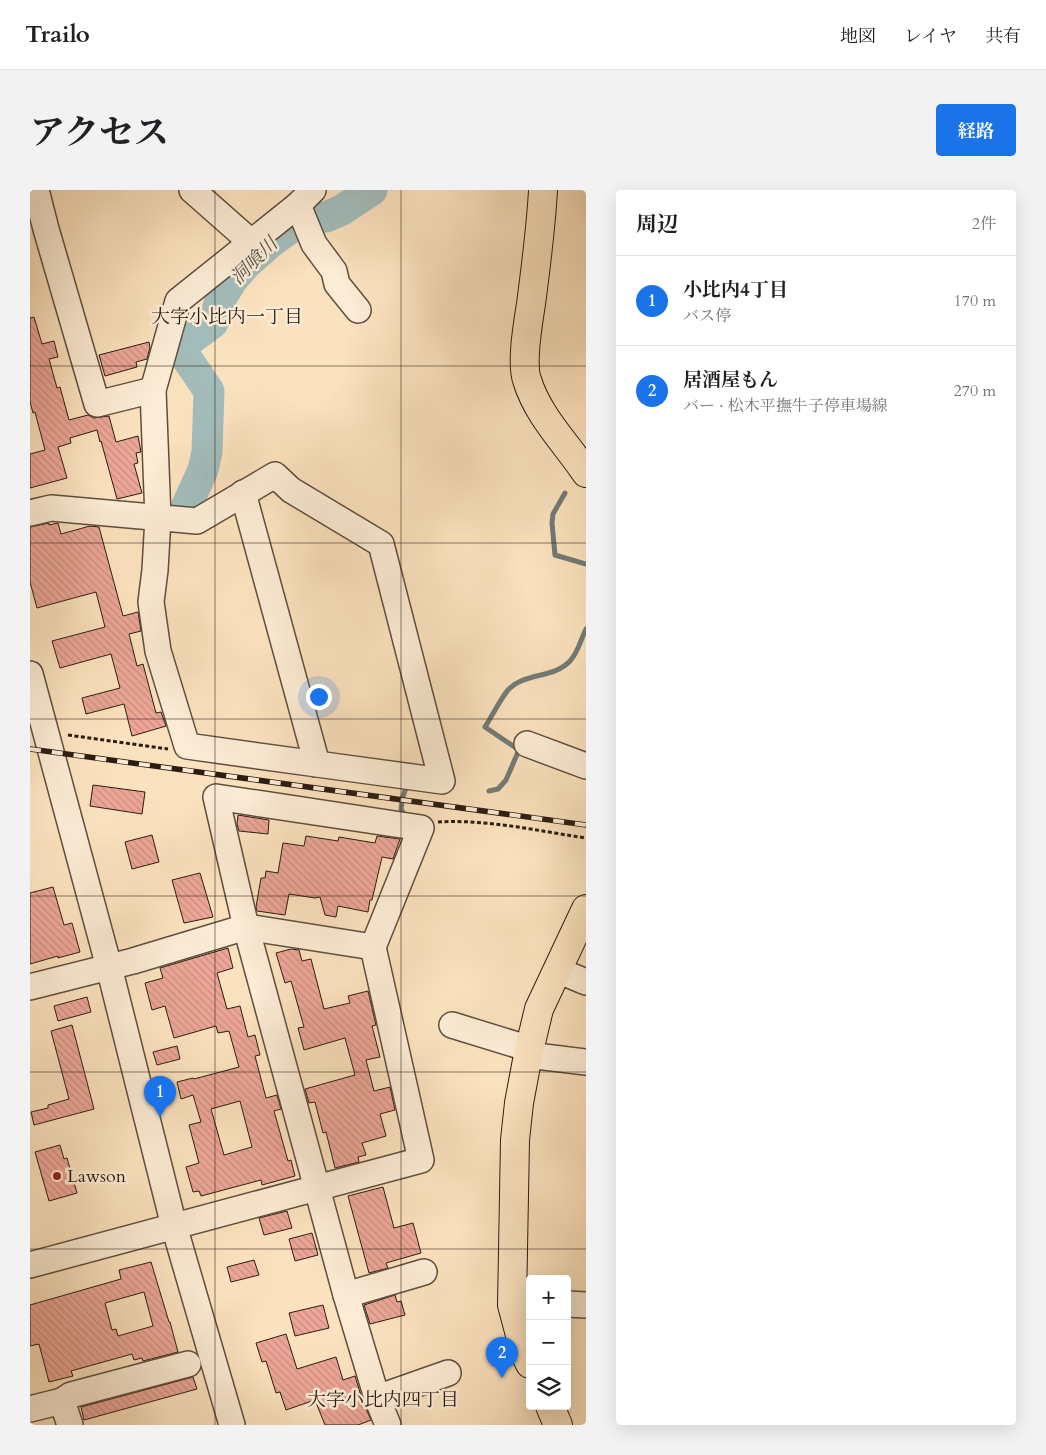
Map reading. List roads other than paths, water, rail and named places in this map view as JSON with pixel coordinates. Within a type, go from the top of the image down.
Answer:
[{"type":"main road","points":[[543,190],[541,225],[525,354],[526,378],[535,399],[556,434],[586,473]]},
{"type":"main road","points":[[526,1356],[521,1305],[515,1140],[519,1102],[540,1009],[586,911]]},
{"type":"main road","points":[[552,1410],[558,1425]]},
{"type":"street","points":[[36,190],[38,231],[97,404],[152,390]]},
{"type":"street","points":[[192,190],[251,242]]},
{"type":"street","points":[[30,514],[51,508],[158,518],[197,522],[275,475],[291,490],[381,544],[442,780],[187,746],[158,651],[151,602],[158,518],[152,390],[178,301],[251,242],[305,208],[314,244],[334,271],[337,284],[358,310]]},
{"type":"street","points":[[243,493],[317,764]]},
{"type":"street","points":[[30,674],[109,967],[174,1226],[232,1425]]},
{"type":"street","points":[[527,744],[586,766]]},
{"type":"street","points":[[30,1265],[317,1187],[421,1160],[373,948],[421,828],[216,797],[246,927],[317,1187],[346,1295],[377,1398],[388,1425]]},
{"type":"street","points":[[30,987],[109,967],[246,927],[373,948]]},
{"type":"street","points":[[557,970],[586,982]]},
{"type":"street","points":[[452,1025],[529,1052],[586,1062]]},
{"type":"street","points":[[346,1295],[424,1272]]},
{"type":"street","points":[[571,1304],[586,1305]]},
{"type":"street","points":[[30,1409],[62,1400],[71,1395],[188,1364]]},
{"type":"street","points":[[377,1398],[448,1373]]},
{"type":"street","points":[[62,1400],[70,1425]]},
{"type":"waterway","name":"洞喰川","points":[[187,505],[203,470],[207,452],[209,391],[179,347],[181,341],[191,339],[213,323],[220,300],[233,279],[246,264],[270,243],[299,222],[312,218],[326,217],[342,210],[372,190]]},
{"type":"waterway","points":[[565,493],[553,514],[555,555],[586,564]]},
{"type":"waterway","points":[[489,791],[498,789],[506,780],[519,750],[485,727],[499,703],[508,690],[522,680],[556,671],[563,667],[573,658],[586,629]]},
{"type":"waterway","points":[[406,788],[401,809],[406,817]]},
{"type":"railway","points":[[30,749],[586,825]]},
{"type":"place","name":"小比内4丁目","points":[[160,1117]]},
{"type":"place","name":"Lawson","points":[[57,1176]]},
{"type":"place","name":"居酒屋もん","points":[[502,1378]]},
{"type":"district","name":"大字小比内一丁目","points":[[227,317]]},
{"type":"district","name":"大字小比内四丁目","points":[[383,1400]]}]
